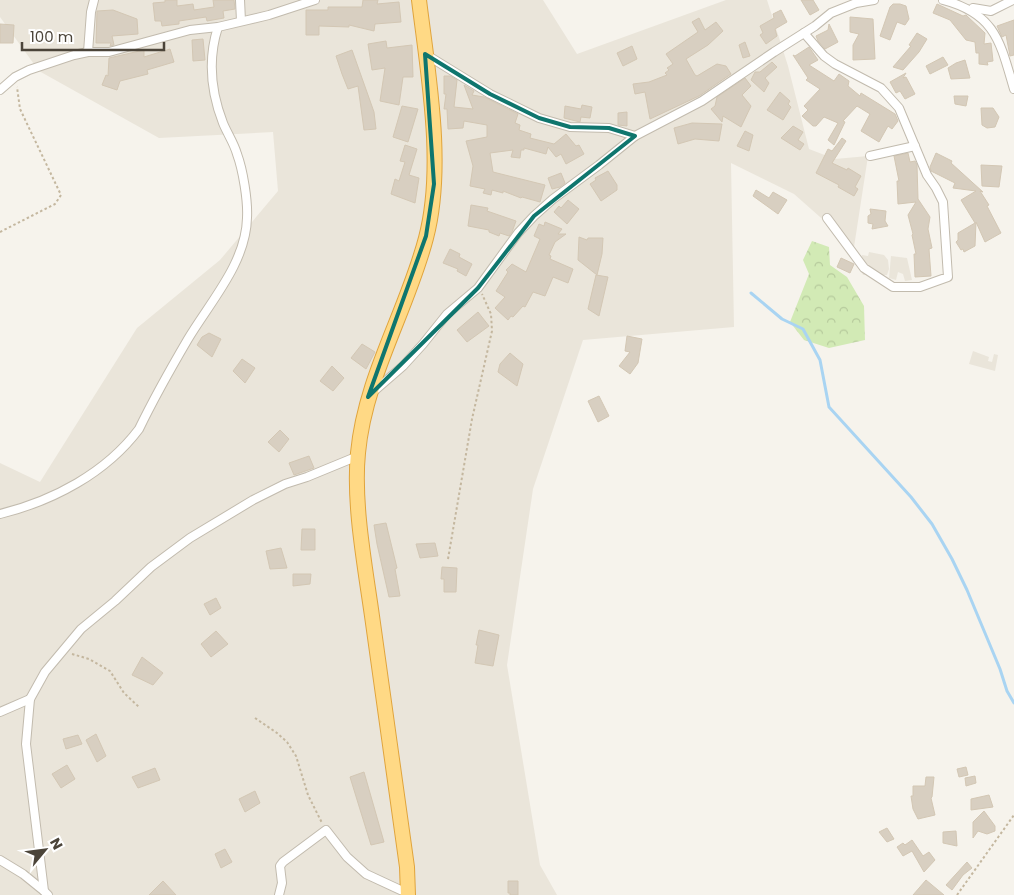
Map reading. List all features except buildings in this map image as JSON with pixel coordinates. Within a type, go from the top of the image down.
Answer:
[{"type":"highway","points":[[410,895],[364,552],[358,493],[358,456],[368,397],[416,270],[426,236],[431,209],[434,184],[432,125],[419,0]]},
{"type":"street","points":[[88,52],[91,12],[94,0]]},
{"type":"street","points":[[240,0],[241,21]]},
{"type":"street","points":[[0,90],[15,77],[45,64],[74,55],[88,52],[109,52],[190,30],[218,27],[269,15],[315,0]]},
{"type":"street","points":[[368,397],[403,366],[447,314],[478,288],[518,234],[553,199],[635,136],[702,101],[804,34],[831,13],[856,3],[874,0]]},
{"type":"street","points":[[944,0],[966,7],[991,11],[1013,0]]},
{"type":"street","points":[[966,7],[984,20],[992,30],[1001,48],[1014,89]]},
{"type":"street","points":[[0,514],[40,502],[75,484],[130,441],[139,429],[188,338],[216,296],[242,247],[247,224],[247,204],[238,155],[219,111],[212,77],[211,57],[218,27]]},
{"type":"street","points":[[804,34],[824,56],[835,64],[881,88],[899,108],[927,175],[943,202],[948,277],[920,287],[893,287],[864,268],[828,218]]},
{"type":"street","points":[[425,54],[490,94],[539,118],[570,127],[609,128],[635,136]]},
{"type":"street","points":[[870,156],[915,146]]},
{"type":"street","points":[[46,893],[26,744],[30,699],[45,672],[81,629],[151,567],[190,538],[253,500],[285,484],[358,456]]},
{"type":"street","points":[[0,712],[30,699]]},
{"type":"street","points":[[279,895],[282,883],[280,866],[326,830],[347,857],[366,874],[410,895]]},
{"type":"street","points":[[0,860],[23,874],[46,893]]},
{"type":"path","points":[[0,232],[55,204],[62,195],[20,109],[15,77]]},
{"type":"path","points":[[448,559],[472,419],[492,331],[491,314],[478,288]]},
{"type":"path","points":[[62,651],[90,659],[110,671],[124,693],[140,708]]},
{"type":"path","points":[[255,718],[287,742],[296,756],[308,796],[326,830]]},
{"type":"path","points":[[957,895],[1014,815]]},
{"type":"highlighted area","points":[[425,54],[490,94],[539,118],[570,127],[609,128],[635,136],[534,216],[478,288],[368,397],[426,236],[434,184]]},
{"type":"shaded area","points":[[0,0],[543,0],[577,54],[726,0],[767,0],[788,66],[809,149],[835,159],[868,156],[854,247],[794,194],[731,163],[734,327],[583,340],[533,489],[507,665],[540,865],[557,895],[0,895],[0,463],[40,482],[137,328],[220,260],[278,191],[273,132],[159,138],[39,71],[0,17]]},
{"type":"shaded area","points":[[869,252],[884,255],[888,260],[889,269],[887,275],[863,275],[860,268],[862,255],[868,256]]},
{"type":"shaded area","points":[[891,256],[907,258],[912,280],[905,281],[903,274],[898,272],[896,280],[889,278]]},
{"type":"shaded area","points":[[973,351],[989,357],[988,361],[992,362],[994,354],[998,355],[995,371],[969,364]]},
{"type":"green space","points":[[812,241],[829,247],[830,265],[847,277],[864,306],[865,340],[829,348],[804,340],[790,322],[809,274],[803,260]]},
{"type":"waterway","points":[[751,293],[782,319],[803,329],[820,360],[829,407],[911,497],[932,524],[967,590],[1000,669],[1007,691],[1014,703]]}]
